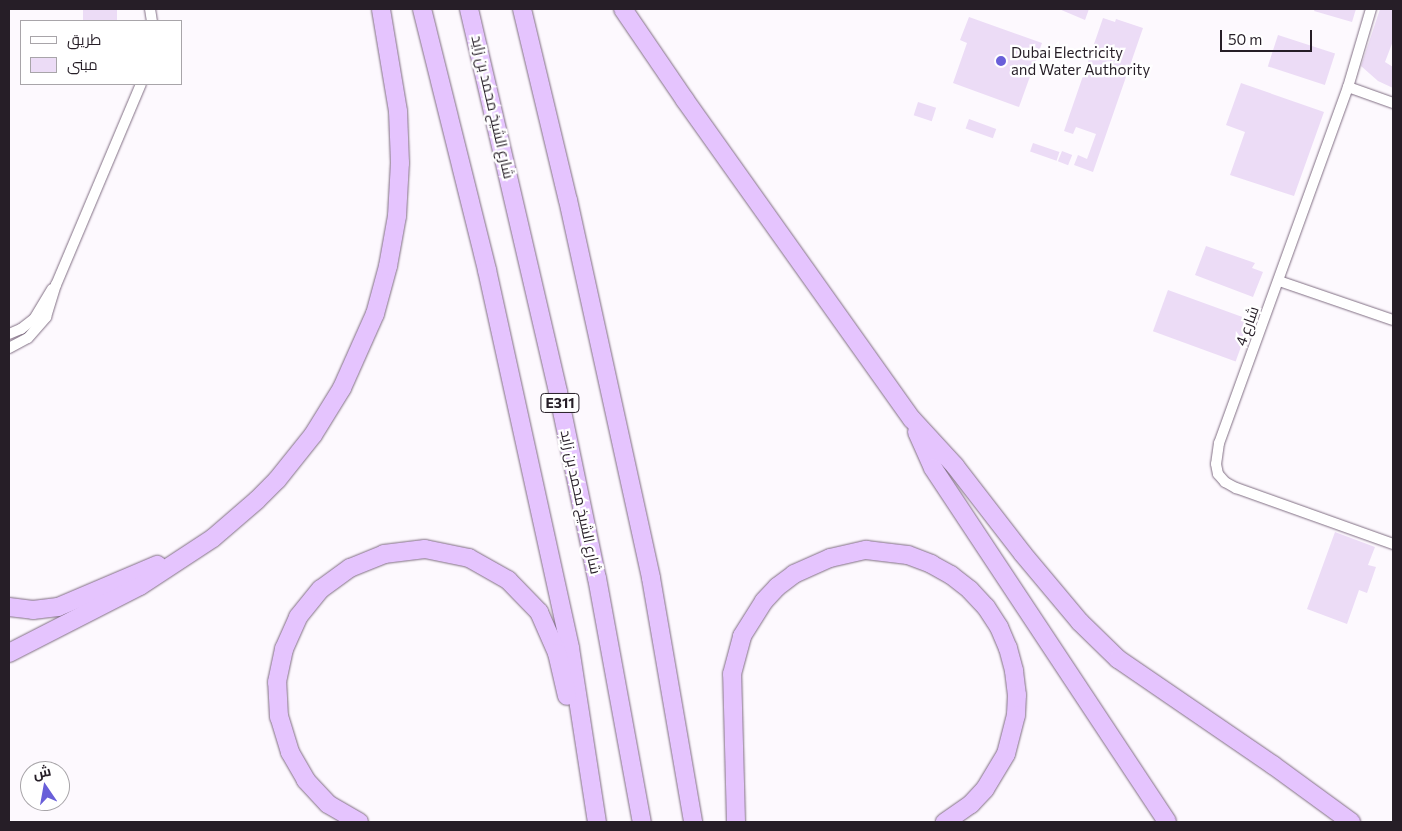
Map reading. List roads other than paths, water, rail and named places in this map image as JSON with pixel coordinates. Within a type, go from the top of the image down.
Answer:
[{"type":"highway","points":[[9,653],[140,586],[213,538],[257,500],[313,436],[350,372],[374,314],[393,240],[400,163],[395,85],[381,9]]},
{"type":"highway","points":[[422,9],[471,201],[570,648],[597,822]]},
{"type":"highway","name":"شارع الشيخ محمد بن زايد","points":[[469,9],[558,392],[597,578],[642,822]]},
{"type":"highway","points":[[522,9],[578,247],[651,578],[693,822]]},
{"type":"highway","points":[[623,9],[684,100],[912,419],[955,466],[1023,554],[1080,622],[1118,659],[1273,765],[1351,822]]},
{"type":"highway","points":[[912,419],[933,468],[1167,822]]},
{"type":"highway","points":[[9,607],[46,610],[70,604],[143,572],[187,548],[213,538]]},
{"type":"highway","points":[[359,822],[328,804],[306,780],[290,752],[279,717],[277,682],[284,649],[298,617],[321,589],[350,568],[384,554],[425,549],[470,558],[508,580],[539,612],[557,654],[580,757],[592,781]]},
{"type":"highway","points":[[736,822],[732,674],[742,636],[752,618],[778,587],[811,564],[847,554],[885,551],[908,556],[930,564],[951,575],[970,590],[986,607],[999,627],[1008,648],[1014,671],[1016,715],[1006,754],[985,789],[972,804],[945,822]]},
{"type":"street","name":"شارع 4","points":[[1371,9],[1348,87],[1219,443],[1216,464],[1218,474],[1225,482],[1236,488],[1393,544]]},
{"type":"street","points":[[9,348],[28,338],[42,325],[52,302],[56,285],[141,85]]},
{"type":"street","points":[[1348,87],[1393,104]]},
{"type":"street","points":[[1279,281],[1393,320]]},
{"type":"street","points":[[9,334],[21,329],[34,319],[56,285]]},
{"type":"place","name":"Dubai Electricity and Water Authority","points":[[1001,61]]}]
